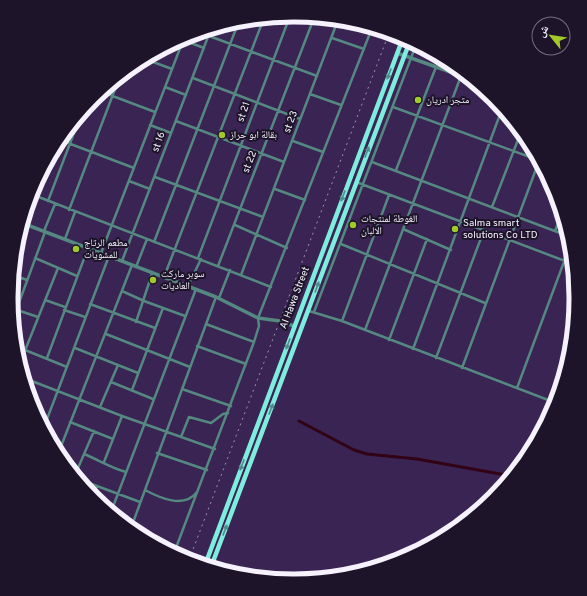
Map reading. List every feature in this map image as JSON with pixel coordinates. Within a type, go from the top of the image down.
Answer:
[{"type":"highway","name":"Al Hawa Street","points":[[207,560],[401,44]]},
{"type":"highway","name":"Al Hawa Street","points":[[214,562],[408,47]]},
{"type":"street","name":"st 21","points":[[188,286],[242,146],[256,102],[288,22]]},
{"type":"street","name":"st 22","points":[[218,266],[312,23]]},
{"type":"street","points":[[164,278],[262,25]]},
{"type":"street","name":"st 23","points":[[241,275],[336,26]]},
{"type":"street","points":[[154,242],[236,29]]},
{"type":"street","points":[[176,547],[215,449],[254,342],[259,326],[258,318],[306,200],[341,105],[370,33]]},
{"type":"street","points":[[209,36],[317,76]]},
{"type":"street","name":"st 16","points":[[122,261],[209,36]]},
{"type":"street","points":[[332,38],[364,49]]},
{"type":"street","points":[[190,42],[204,48]]},
{"type":"street","points":[[101,253],[180,47]]},
{"type":"street","points":[[314,312],[414,51]]},
{"type":"street","points":[[397,53],[405,54],[453,73]]},
{"type":"street","points":[[152,62],[172,69]]},
{"type":"street","points":[[396,170],[436,67]]},
{"type":"street","points":[[192,78],[300,119]]},
{"type":"street","points":[[365,330],[460,78]]},
{"type":"street","points":[[165,87],[186,95]]},
{"type":"street","points":[[69,210],[116,88]]},
{"type":"street","points":[[108,94],[155,112]]},
{"type":"street","points":[[310,94],[341,105]]},
{"type":"street","points":[[393,107],[531,158]]},
{"type":"street","points":[[413,349],[462,222],[500,115]]},
{"type":"street","points":[[176,121],[284,162]]},
{"type":"street","points":[[150,125],[171,133]]},
{"type":"street","points":[[48,201],[75,130]]},
{"type":"street","points":[[492,207],[518,139]]},
{"type":"street","points":[[293,141],[323,152]]},
{"type":"street","points":[[66,142],[134,168]]},
{"type":"street","points":[[372,162],[562,234]]},
{"type":"street","points":[[462,368],[536,168]]},
{"type":"street","points":[[155,177],[264,217]]},
{"type":"street","points":[[129,180],[150,189]]},
{"type":"street","points":[[356,182],[567,261]]},
{"type":"street","points":[[275,189],[306,200]]},
{"type":"street","points":[[342,322],[389,195]]},
{"type":"street","points":[[38,197],[271,287]]},
{"type":"street","points":[[18,306],[55,204]]},
{"type":"street","points":[[64,239],[76,212]]},
{"type":"street","points":[[555,231],[558,222]]},
{"type":"street","points":[[28,225],[122,261],[152,274],[196,289],[258,318],[280,321],[294,326]]},
{"type":"street","points":[[235,225],[257,233],[287,248]]},
{"type":"street","points":[[403,229],[451,250]]},
{"type":"street","points":[[436,358],[484,230]]},
{"type":"street","points":[[136,267],[147,239]]},
{"type":"street","points":[[389,340],[427,239]]},
{"type":"street","points":[[341,244],[485,303]]},
{"type":"street","points":[[47,358],[88,248]]},
{"type":"street","points":[[46,421],[109,256]]},
{"type":"street","points":[[517,388],[566,256]]},
{"type":"street","points":[[35,258],[77,276]]},
{"type":"street","points":[[61,446],[132,265]]},
{"type":"street","points":[[24,354],[58,268]]},
{"type":"street","points":[[132,522],[197,346],[230,270]]},
{"type":"street","points":[[136,322],[152,274]]},
{"type":"street","points":[[19,277],[27,280]]},
{"type":"street","points":[[113,506],[196,289]]},
{"type":"street","points":[[122,291],[185,316]]},
{"type":"street","points":[[45,300],[85,317]]},
{"type":"street","points":[[90,304],[155,328]]},
{"type":"street","points":[[132,390],[163,308]]},
{"type":"street","points":[[19,311],[38,317]]},
{"type":"street","points":[[308,311],[365,330],[549,400]]},
{"type":"street","points":[[206,324],[254,342]]},
{"type":"street","points":[[106,334],[190,367]]},
{"type":"street","points":[[197,346],[246,364]]},
{"type":"street","points":[[75,348],[138,373]]},
{"type":"street","points":[[25,350],[67,367]]},
{"type":"street","points":[[100,407],[118,365]]},
{"type":"street","points":[[32,381],[122,416],[215,449]]},
{"type":"street","points":[[111,382],[153,399]]},
{"type":"street","points":[[182,389],[231,406]]},
{"type":"street","points":[[181,437],[189,418],[211,423],[223,414],[228,413]]},
{"type":"street","points":[[104,462],[122,416]]},
{"type":"street","points":[[70,422],[113,439]]},
{"type":"street","points":[[77,469],[94,431]]},
{"type":"street","points":[[157,453],[207,470]]},
{"type":"street","points":[[84,454],[104,462],[107,466],[126,472]]},
{"type":"street","points":[[89,483],[117,495],[140,502]]},
{"type":"street","points":[[145,490],[162,498],[181,501],[190,500],[199,490]]},
{"type":"waterway","points":[[299,421],[354,450],[367,454],[417,459],[505,475]]},
{"type":"railway","points":[[191,554],[387,39]]},
{"type":"place","name":"متجر ادريان","points":[[418,100]]},
{"type":"place","name":"بقالة ابو حراز","points":[[222,135]]},
{"type":"place","name":"الغوطة لمنتجات الالبان","points":[[353,225]]},
{"type":"place","name":"Salma smart solutions Co LTD","points":[[455,229]]},
{"type":"place","name":"مطعم الرتاج للمشويات","points":[[76,249]]},
{"type":"place","name":"سوبر ماركت العاديات","points":[[153,280]]}]
